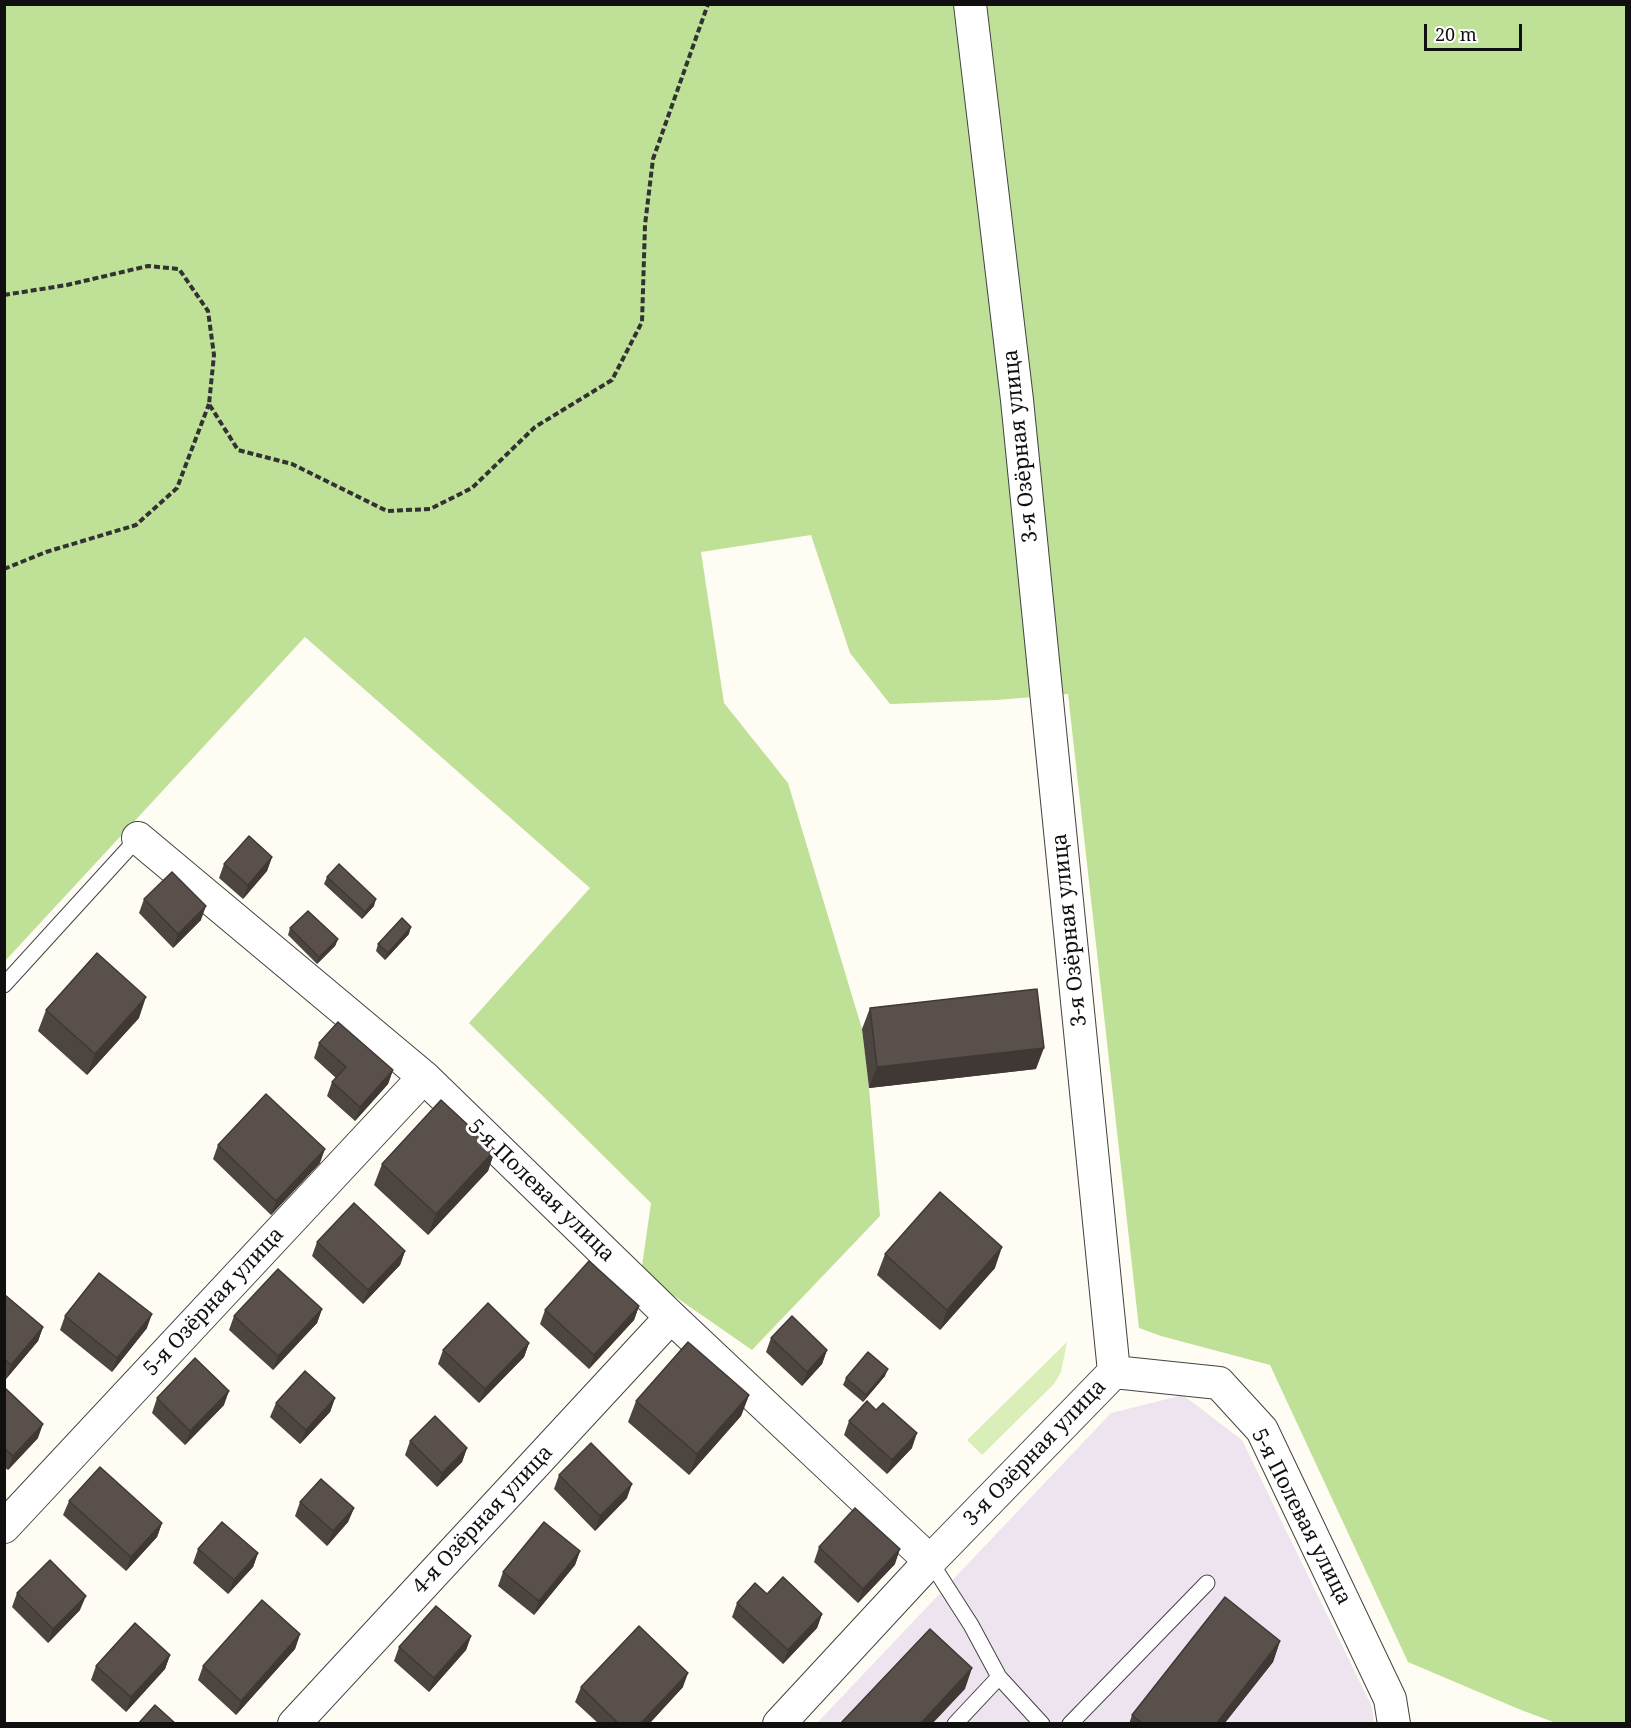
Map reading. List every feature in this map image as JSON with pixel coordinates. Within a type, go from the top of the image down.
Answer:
[{"type":"street","name":"3-я Озёрная улица","points":[[779,1724],[930,1561],[1114,1372],[1017,400],[970,4]]},
{"type":"street","name":"5-я Полевая улица","points":[[138,838],[423,1077],[671,1317],[930,1561]]},
{"type":"street","name":"5-я Озёрная улица","points":[[4,1527],[423,1077]]},
{"type":"street","name":"4-я Озёрная улица","points":[[294,1724],[671,1317]]},
{"type":"street","name":"5-я Полевая улица","points":[[1114,1372],[1219,1383],[1262,1430],[1390,1699],[1394,1724]]},
{"type":"lane","points":[[4,985],[138,838]]},
{"type":"lane","points":[[930,1561],[971,1625],[999,1677],[1042,1724]]},
{"type":"lane","points":[[1070,1724],[1207,1583]]},
{"type":"lane","points":[[955,1724],[999,1677]]},
{"type":"path","points":[[209,404],[238,450],[292,464],[387,511],[430,508],[472,488],[535,427],[612,380],[642,322],[645,225],[653,159],[708,4]]},
{"type":"path","points":[[4,295],[67,285],[148,266],[179,269],[208,311],[214,355],[209,404],[177,488],[136,525],[46,552],[4,569]]},
{"type":"shaded area","points":[[1183,1395],[1242,1440],[1372,1707],[1374,1723],[816,1724],[1111,1413]]},
{"type":"green space","points":[[5,5],[1626,5],[1626,1723],[1556,1723],[1408,1662],[1270,1365],[1139,1328],[1068,694],[997,700],[890,704],[850,653],[811,535],[701,552],[724,703],[788,783],[862,1029],[880,1216],[752,1350],[641,1273],[651,1203],[469,1023],[590,888],[305,637],[5,961]]},
{"type":"green space","points":[[1067,1342],[1061,1372],[1054,1384],[982,1455],[967,1440]]},
{"type":"building","points":[[249,836],[272,857],[248,885],[224,864]]},
{"type":"building","points":[[339,864],[376,899],[365,912],[327,877]]},
{"type":"building","points":[[172,872],[206,906],[178,934],[144,899]]},
{"type":"building","points":[[308,911],[338,939],[319,957],[290,928]]},
{"type":"building","points":[[402,918],[411,927],[388,953],[378,944]]},
{"type":"building","points":[[97,953],[146,997],[95,1054],[46,1010]]},
{"type":"building","points":[[1037,989],[1044,1048],[877,1067],[870,1008]]},
{"type":"building","points":[[338,1022],[393,1070],[360,1107],[332,1082],[346,1067],[319,1043]]},
{"type":"building","points":[[266,1094],[325,1149],[276,1201],[218,1145]]},
{"type":"building","points":[[441,1100],[495,1150],[436,1214],[382,1164]]},
{"type":"building","points":[[940,1192],[1002,1247],[947,1310],[885,1254]]},
{"type":"building","points":[[354,1203],[405,1251],[368,1290],[317,1242]]},
{"type":"building","points":[[589,1261],[639,1306],[594,1355],[545,1310]]},
{"type":"building","points":[[278,1269],[322,1309],[278,1356],[234,1316]]},
{"type":"building","points":[[99,1273],[152,1314],[117,1358],[65,1316]]},
{"type":"building","points":[[5,1295],[43,1327],[11,1365],[4,1359]]},
{"type":"building","points":[[488,1303],[529,1343],[485,1389],[443,1350]]},
{"type":"building","points":[[792,1316],[827,1350],[807,1372],[771,1338]]},
{"type":"building","points":[[688,1342],[749,1395],[697,1454],[636,1401]]},
{"type":"building","points":[[868,1352],[888,1369],[866,1395],[846,1378]]},
{"type":"building","points":[[195,1358],[229,1391],[190,1431],[157,1398]]},
{"type":"building","points":[[305,1371],[335,1398],[306,1430],[276,1403]]},
{"type":"building","points":[[4,1387],[43,1424],[13,1456],[4,1448]]},
{"type":"building","points":[[867,1401],[876,1410],[883,1403],[917,1433],[892,1460],[849,1421]]},
{"type":"building","points":[[435,1416],[467,1448],[442,1473],[410,1441]]},
{"type":"building","points":[[591,1443],[632,1484],[600,1516],[559,1475]]},
{"type":"building","points":[[100,1467],[162,1523],[131,1557],[69,1501]]},
{"type":"building","points":[[321,1479],[354,1508],[333,1531],[300,1502]]},
{"type":"building","points":[[855,1508],[900,1549],[863,1589],[819,1547]]},
{"type":"building","points":[[222,1522],[258,1553],[234,1580],[198,1549]]},
{"type":"building","points":[[544,1522],[580,1551],[539,1601],[503,1572]]},
{"type":"building","points":[[50,1560],[86,1596],[53,1629],[17,1593]]},
{"type":"building","points":[[783,1577],[822,1614],[788,1650],[737,1603],[755,1583],[767,1594]]},
{"type":"building","points":[[1225,1597],[1280,1641],[1216,1724],[1143,1724],[1132,1715]]},
{"type":"building","points":[[262,1600],[300,1634],[241,1701],[203,1666]]},
{"type":"building","points":[[436,1606],[471,1636],[434,1678],[399,1647]]},
{"type":"building","points":[[135,1623],[170,1655],[131,1697],[96,1666]]},
{"type":"building","points":[[639,1626],[688,1673],[640,1724],[619,1724],[581,1687]]},
{"type":"building","points":[[930,1629],[972,1668],[920,1724],[840,1724]]},
{"type":"building","points":[[155,1705],[176,1724],[138,1724]]}]
